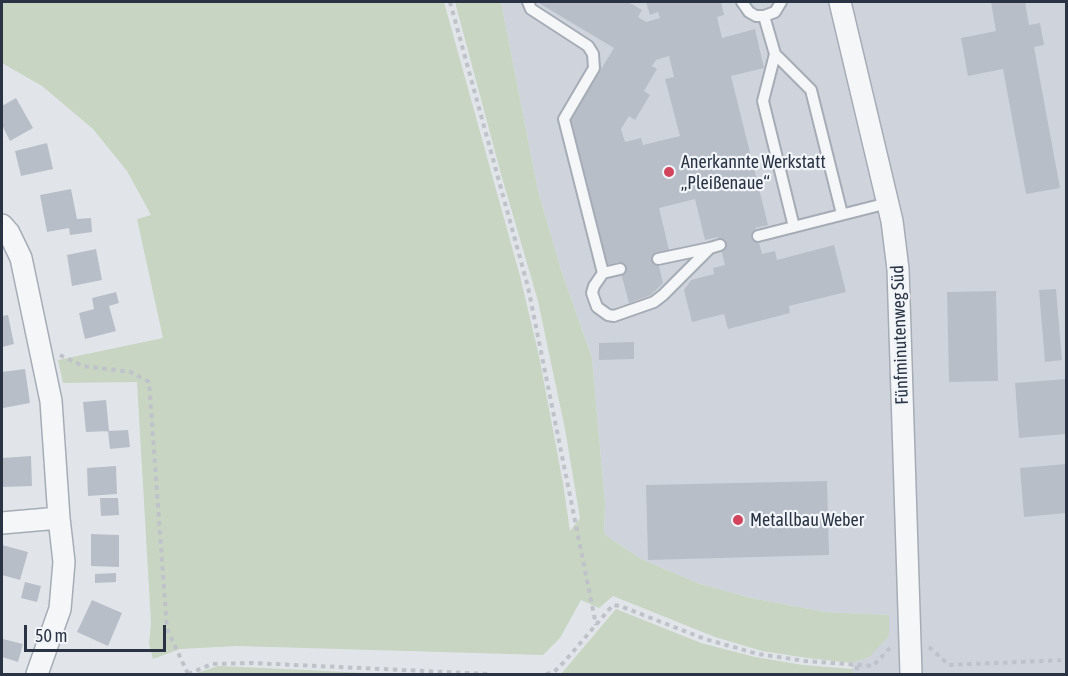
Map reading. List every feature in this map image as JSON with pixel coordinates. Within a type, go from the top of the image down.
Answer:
[{"type":"street","name":"Fünfminutenweg Süd","points":[[840,2],[892,221],[898,268],[911,675]]},
{"type":"street","points":[[2,225],[9,233],[21,258],[51,401],[64,562],[60,609],[37,675]]},
{"type":"street","points":[[2,523],[59,518]]},
{"type":"lane","points":[[528,2],[531,9],[588,46],[593,54],[594,68],[564,118],[603,273]]},
{"type":"lane","points":[[742,2],[749,12],[756,16],[775,12],[781,2]]},
{"type":"lane","points":[[764,16],[775,54],[811,90],[842,214]]},
{"type":"lane","points":[[775,54],[763,101],[794,227]]},
{"type":"lane","points":[[758,236],[888,203]]},
{"type":"lane","points":[[620,269],[603,273],[594,286],[594,301],[597,307],[608,315],[621,315],[654,302],[715,247],[658,259]]},
{"type":"path","points":[[450,2],[528,287],[596,625]]},
{"type":"path","points":[[40,346],[83,366],[130,372],[149,382],[167,629],[188,674],[212,664],[252,663],[489,675]]},
{"type":"path","points":[[546,675],[554,672],[566,661],[613,605],[705,639],[758,654],[805,661],[873,666],[894,643],[921,641],[949,665],[1066,660]]},
{"type":"path","points":[[857,666],[857,675]]},
{"type":"shaded area","points":[[501,2],[1066,2],[1066,674],[853,674],[852,663],[869,657],[889,615],[825,612],[751,598],[700,584],[641,559],[604,534],[605,504],[592,358],[562,273],[538,191]]},
{"type":"green space","points":[[2,2],[444,2],[520,276],[539,356],[570,531],[580,518],[565,429],[538,301],[455,2],[501,2],[538,191],[562,273],[592,358],[605,504],[604,534],[641,559],[700,584],[751,598],[825,612],[889,615],[889,636],[869,657],[852,663],[807,658],[762,651],[715,637],[613,596],[599,608],[581,600],[560,638],[543,655],[237,646],[180,649],[153,659],[149,644],[151,623],[137,382],[63,383],[58,360],[163,338],[137,219],[151,215],[127,171],[93,129],[42,86],[2,63]]},
{"type":"green space","points":[[616,609],[701,643],[755,657],[803,665],[853,669],[853,674],[561,674]]},
{"type":"green space","points":[[218,666],[306,670],[383,674],[194,674]]},
{"type":"building","name":"Anerkannte Werkstatt „Pleißenaue“","points":[[537,2],[628,2],[642,10],[638,17],[646,22],[660,18],[658,12],[650,15],[646,2],[721,2],[724,15],[717,17],[722,38],[755,29],[764,68],[731,76],[768,225],[755,228],[762,254],[775,251],[777,260],[834,245],[846,292],[789,306],[790,313],[728,329],[724,314],[692,322],[684,290],[691,280],[714,274],[713,268],[725,265],[718,237],[705,240],[695,199],[659,208],[669,250],[656,253],[663,283],[651,295],[629,303],[618,262],[606,265],[570,120],[614,48]],"holes":[[[669,56],[674,77],[665,79],[680,136],[643,145],[641,138],[625,142],[621,129],[629,116],[635,120],[650,95],[644,91],[657,69],[652,66],[656,60]]]},
{"type":"building","points":[[991,2],[1025,2],[1029,25],[1040,23],[1044,45],[1034,47],[1060,188],[1026,194],[1003,69],[968,76],[961,38],[996,31]]},
{"type":"building","points":[[16,98],[33,128],[10,141],[2,125],[2,106]]},
{"type":"building","points":[[47,143],[53,169],[21,176],[15,151]]},
{"type":"building","points":[[71,189],[77,219],[91,218],[92,232],[70,235],[69,228],[47,232],[40,195]]},
{"type":"building","points":[[96,249],[102,280],[72,286],[67,255]]},
{"type":"building","points":[[1056,289],[1062,360],[1045,362],[1039,290]]},
{"type":"building","points":[[996,291],[998,381],[949,382],[947,292]]},
{"type":"building","points":[[116,292],[119,303],[109,306],[116,331],[85,339],[79,313],[94,309],[92,298]]},
{"type":"building","points":[[8,315],[14,344],[2,347],[2,316]]},
{"type":"building","points":[[634,342],[634,359],[599,360],[599,343]]},
{"type":"building","points":[[25,369],[30,403],[3,408],[2,372]]},
{"type":"building","points":[[1066,379],[1066,434],[1019,438],[1015,383]]},
{"type":"building","points":[[106,400],[109,431],[86,432],[83,402]]},
{"type":"building","points":[[128,430],[130,447],[110,449],[108,431]]},
{"type":"building","points":[[31,456],[32,486],[2,487],[2,458]]},
{"type":"building","points":[[1066,464],[1066,513],[1024,517],[1020,468]]},
{"type":"building","points":[[116,466],[117,494],[88,496],[87,468]]},
{"type":"building","name":"Metallbau Weber","points":[[827,481],[829,555],[648,560],[646,485]]},
{"type":"building","points":[[100,498],[118,498],[119,515],[101,516]]},
{"type":"building","points":[[91,534],[119,535],[119,567],[91,566]]},
{"type":"building","points":[[2,545],[28,552],[20,580],[2,575]]},
{"type":"building","points":[[116,573],[116,582],[95,583],[95,574]]},
{"type":"building","points":[[25,582],[41,586],[37,602],[21,598]]},
{"type":"building","points":[[92,600],[122,613],[108,646],[77,632]]},
{"type":"building","points":[[3,639],[23,644],[18,662],[2,657]]},
{"type":"place","name":"Anerkannte Werkstatt „Pleißenaue“","points":[[669,172]]},
{"type":"place","name":"Metallbau Weber","points":[[738,520]]}]
